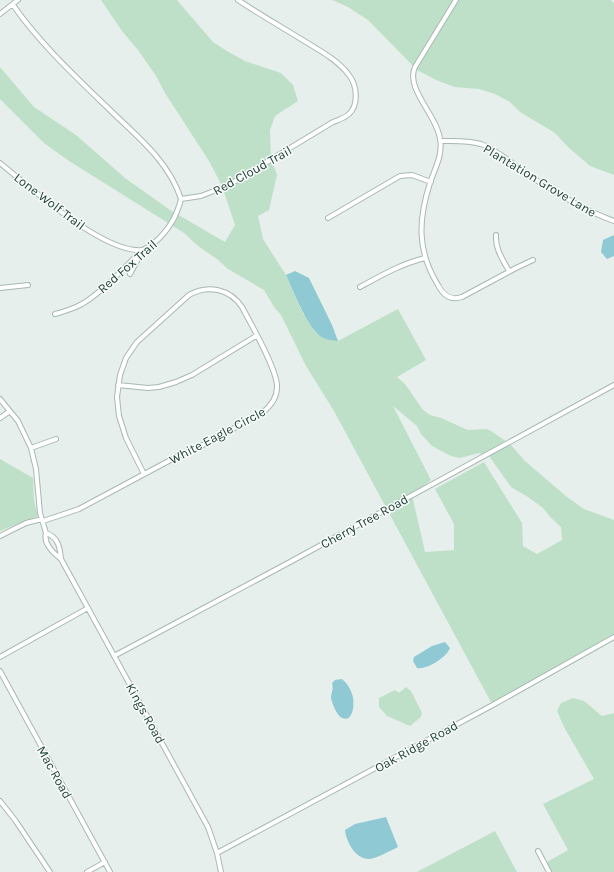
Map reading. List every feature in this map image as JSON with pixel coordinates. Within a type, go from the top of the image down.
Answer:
[{"type":"street","points":[[0,14],[18,0]]},
{"type":"street","name":"Red Cloud Trail","points":[[181,199],[210,193],[245,176],[333,122],[348,116],[356,102],[356,91],[353,81],[339,64],[238,0]]},
{"type":"street","points":[[456,0],[415,67],[412,75],[413,84],[437,127],[441,141],[440,154],[424,203],[421,219],[421,239],[425,258],[430,271],[442,292],[448,297],[452,298],[462,297],[509,271],[533,260]]},
{"type":"street","points":[[13,5],[44,44],[157,156],[174,182],[181,199]]},
{"type":"street","name":"Plantation Grove Lane","points":[[441,141],[466,141],[488,147],[527,174],[572,202],[614,221]]},
{"type":"street","name":"Lone Wolf Trail","points":[[0,163],[46,201],[81,226],[122,247],[134,250],[143,250]]},
{"type":"street","points":[[328,218],[400,176],[412,175],[431,182]]},
{"type":"street","name":"Red Fox Trail","points":[[55,314],[76,307],[87,300],[125,268],[143,250],[154,244],[167,229],[178,211],[181,199]]},
{"type":"street","points":[[496,235],[498,250],[509,271]]},
{"type":"street","points":[[130,274],[143,250]]},
{"type":"street","points":[[360,287],[391,269],[425,258]]},
{"type":"street","points":[[0,288],[28,285]]},
{"type":"street","name":"White Eagle Circle","points":[[0,536],[26,524],[79,509],[262,413],[270,406],[277,393],[277,380],[242,307],[230,295],[214,289],[205,289],[197,291],[186,298],[137,342],[124,364],[118,385],[117,409],[122,427],[144,474]]},
{"type":"street","points":[[118,385],[148,388],[176,382],[192,375],[256,336]]},
{"type":"street","name":"Cherry Tree Road","points":[[114,656],[290,562],[614,385]]},
{"type":"street","points":[[0,399],[23,430],[31,448],[36,469],[37,496],[46,532],[45,538],[49,548],[58,543],[55,538],[46,532]]},
{"type":"street","points":[[0,418],[10,411]]},
{"type":"street","points":[[31,448],[56,439]]},
{"type":"street","name":"Kings Road","points":[[58,543],[61,559],[208,826],[217,853],[221,872]]},
{"type":"street","name":"Kings Road","points":[[49,548],[61,559]]},
{"type":"street","points":[[0,657],[88,608]]},
{"type":"street","name":"Oak Ridge Road","points":[[217,853],[491,706],[614,638]]},
{"type":"street","name":"Mac Road","points":[[0,672],[110,872]]},
{"type":"street","points":[[0,801],[15,820],[50,872]]},
{"type":"street","points":[[538,851],[549,872]]},
{"type":"street","points":[[87,872],[104,862]]},
{"type":"green space","points":[[101,0],[177,0],[213,42],[245,61],[281,73],[293,85],[298,101],[275,116],[270,130],[271,158],[277,175],[269,210],[258,216],[263,239],[286,275],[303,314],[338,341],[398,309],[426,360],[397,377],[405,384],[423,410],[430,415],[441,418],[468,430],[487,429],[491,431],[510,444],[525,461],[567,497],[584,509],[614,520],[614,638],[492,704],[334,411],[306,366],[281,315],[274,307],[264,290],[228,269],[184,233],[69,161],[44,143],[0,99],[0,67],[34,107],[76,135],[125,178],[170,210],[225,242],[235,225],[222,186],[209,161],[165,93],[156,76],[138,50],[122,31]],"holes":[[[393,406],[417,426],[421,434],[432,446],[451,456],[460,458],[479,453],[489,456],[511,487],[543,508],[561,527],[562,540],[537,554],[523,546],[522,523],[484,462],[435,489],[454,524],[454,550],[425,552],[412,495],[431,480]]]},
{"type":"green space","points":[[332,0],[611,0],[614,3],[614,175],[590,166],[568,147],[555,133],[520,112],[510,102],[495,94],[479,89],[455,87],[436,80],[417,70],[368,20],[348,7]]},
{"type":"green space","points":[[0,459],[33,478],[34,501],[38,516],[0,531]]},
{"type":"green space","points":[[406,687],[411,691],[422,713],[421,717],[410,726],[387,716],[379,707],[379,698],[395,690],[399,693]]},
{"type":"green space","points":[[573,698],[584,701],[602,716],[614,713],[614,872],[552,872],[547,862],[568,850],[543,804],[594,779],[564,727],[557,711],[561,703]]},
{"type":"green space","points":[[495,831],[517,872],[417,872]]},
{"type":"water","points":[[614,235],[614,256],[607,259],[601,252],[603,240]]},
{"type":"water","points":[[295,271],[309,278],[332,325],[338,341],[329,340],[320,336],[309,323],[300,307],[286,275]]},
{"type":"water","points":[[445,642],[450,648],[441,659],[426,667],[417,668],[413,661],[414,657],[432,646]]},
{"type":"water","points":[[342,679],[349,688],[353,697],[353,710],[346,719],[338,715],[331,698],[333,690],[332,683],[335,680]]},
{"type":"water","points":[[386,817],[398,847],[372,859],[359,856],[349,844],[345,830],[355,824]]}]
